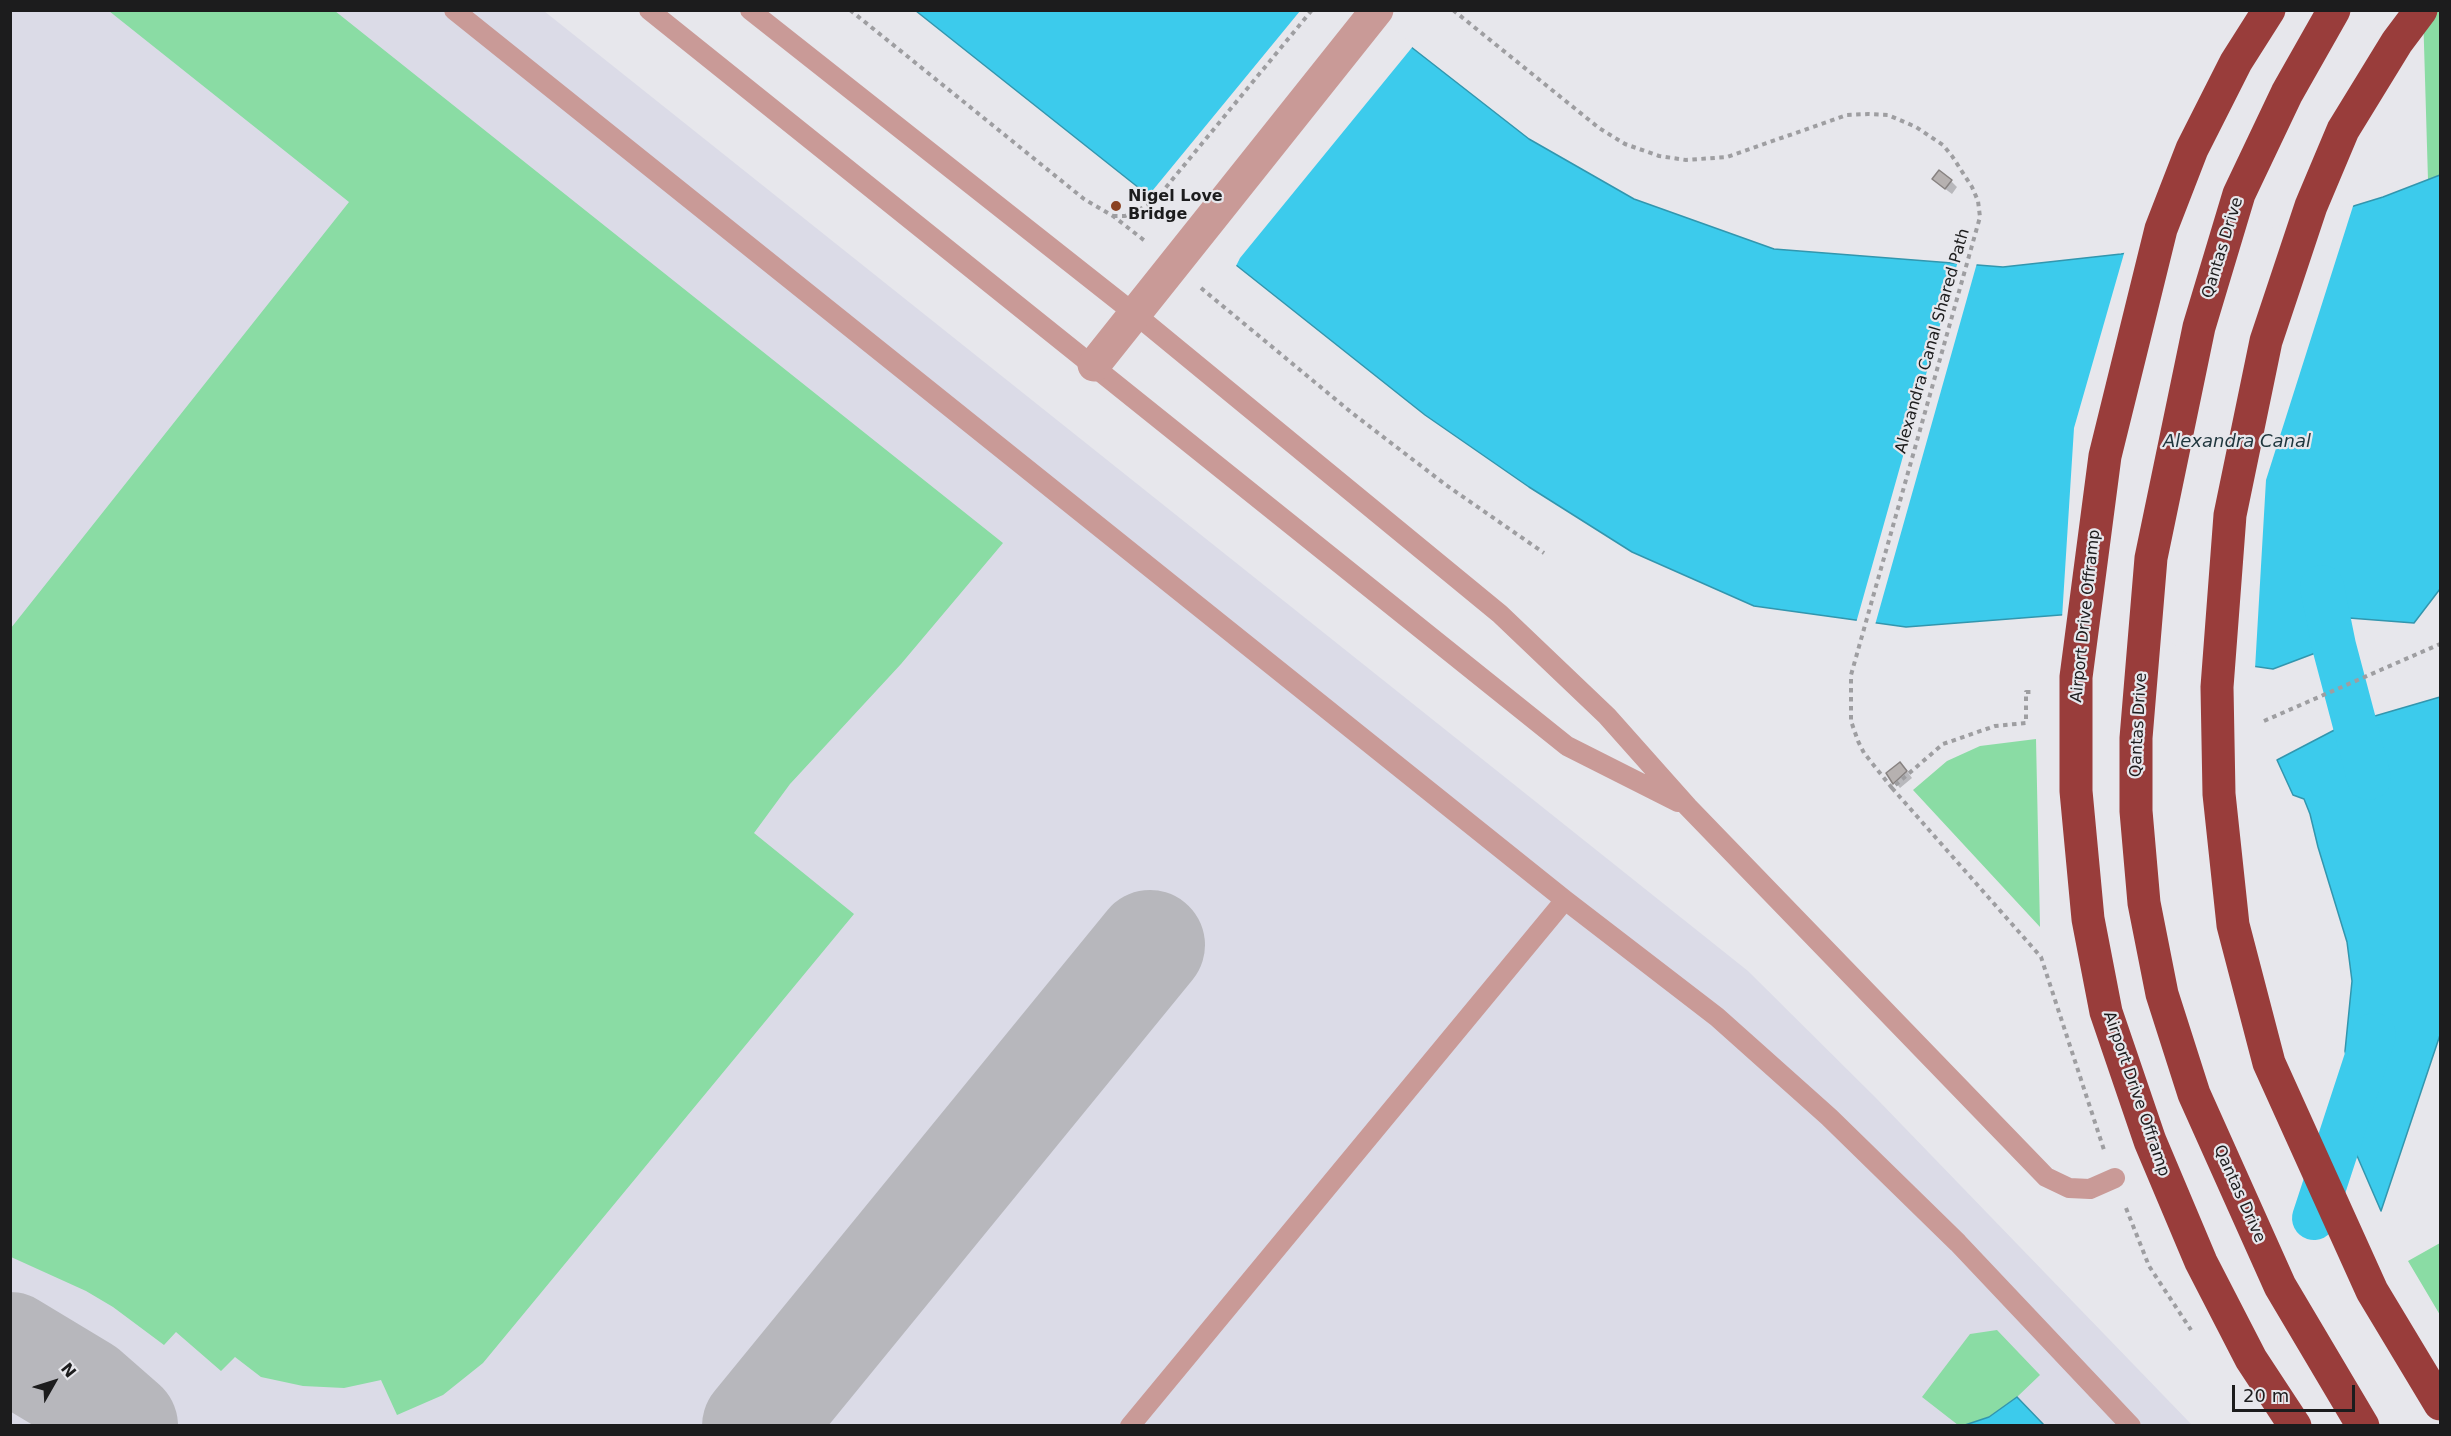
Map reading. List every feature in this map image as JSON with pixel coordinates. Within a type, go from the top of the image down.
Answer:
[{"type":"highway","name":"Airport Drive Offramp","points":[[2269,10],[2236,62],[2192,149],[2158,240],[2105,456],[2076,677],[2076,791],[2088,919],[2106,1012],[2150,1141],[2201,1262],[2251,1359],[2295,1425]]},
{"type":"highway","name":"Qantas Drive","points":[[2334,10],[2287,93],[2239,194],[2199,327],[2151,558],[2136,738],[2136,811],[2144,903],[2160,982],[2194,1094],[2280,1287],[2363,1425]]},
{"type":"highway","points":[[2421,10],[2397,42],[2343,130],[2311,206],[2266,341],[2230,515],[2217,687],[2219,794],[2233,925],[2269,1063],[2372,1291],[2440,1404]]},
{"type":"street","points":[[1094,365],[1187,252],[1377,10]]},
{"type":"lane","points":[[454,10],[1565,900],[1717,1017],[1829,1117],[1958,1243],[2131,1425]]},
{"type":"lane","points":[[649,10],[1567,746],[1688,807]]},
{"type":"lane","points":[[750,10],[1135,314],[1500,614],[1608,716],[1688,807],[2046,1177],[2069,1188],[2090,1189],[2115,1178]]},
{"type":"lane","points":[[1130,1425],[1565,900]]},
{"type":"path","points":[[850,10],[1084,199],[1125,225]]},
{"type":"path","points":[[1113,216],[1125,216],[1145,208],[1166,190],[1312,10]]},
{"type":"path","name":"Alexandra Canal Shared Path","points":[[1453,10],[1599,128],[1636,148],[1659,156],[1686,160],[1727,157],[1847,115],[1888,115],[1929,134],[1948,150],[1972,187],[1978,201],[1980,217],[1851,675],[1851,720],[1857,741],[1892,788],[2041,957],[2115,1178],[2149,1266],[2194,1336]]},
{"type":"path","points":[[1225,307],[1352,413],[1437,478],[1544,553]]},
{"type":"path","points":[[2264,721],[2440,644]]},
{"type":"path","points":[[1892,788],[1943,744],[1995,726],[2026,723],[2026,692],[2032,692]]},
{"type":"shaded area","points":[[10,11],[544,11],[1748,971],[1875,1097],[2192,1425],[11,1425]]},
{"type":"green space","points":[[109,11],[335,11],[1003,543],[901,664],[790,784],[754,833],[854,914],[483,1363],[443,1395],[397,1415],[381,1380],[344,1388],[303,1386],[261,1377],[235,1357],[221,1371],[176,1332],[164,1345],[113,1307],[86,1291],[11,1257],[11,628],[349,202]]},
{"type":"green space","points":[[2423,11],[2440,11],[2440,175],[2428,180]]},
{"type":"green space","points":[[2036,739],[2040,927],[1913,790],[1947,761],[1980,746]]},
{"type":"green space","points":[[2440,1243],[2440,1315],[2408,1261]]},
{"type":"green space","points":[[1997,1330],[2040,1375],[2017,1397],[1989,1417],[1958,1425],[1922,1397],[1970,1334]]},
{"type":"water","name":"Alexandra Canal","points":[[916,11],[1365,11],[1529,139],[1634,199],[1774,249],[2003,267],[2121,254],[2269,232],[2383,197],[2440,175],[2440,589],[2414,623],[2349,618],[2334,646],[2273,669],[2196,658],[2163,633],[2086,613],[1906,627],[1754,606],[1632,552],[1529,487],[1425,415]]},
{"type":"water","points":[[2440,697],[2440,1035],[2381,1211],[2345,1128],[2358,1106],[2345,1051],[2352,981],[2347,942],[2310,814],[2304,799],[2293,795],[2277,760],[2344,725]]},
{"type":"water","points":[[2017,1397],[2044,1425],[1965,1425],[1989,1417]]},
{"type":"pier","name":"Nigel Love Bridge","points":[[1370,10],[1414,45],[1240,258],[1235,268],[1145,196],[1153,190],[1300,11]]},
{"type":"pier","points":[[2354,203],[2266,480],[2255,669],[2195,660],[2162,636],[2085,616],[2062,618],[2074,428],[2125,250],[2268,229]]},
{"type":"pier","points":[[1958,261],[1977,263],[1875,625],[1856,623]]},
{"type":"building","points":[[1939,170],[1952,180],[1945,189],[1932,179]]},
{"type":"building","points":[[1900,762],[1907,771],[1893,784],[1886,773]]},
{"type":"waterway","points":[[2322,587],[2334,646],[2369,778]]},
{"type":"waterway","points":[[2314,1218],[2374,1035]]},
{"type":"taxiway","points":[[757,1426],[1150,945]]},
{"type":"taxiway","points":[[10,1347],[83,1391],[123,1426]]},
{"type":"place","name":"Nigel Love Bridge","points":[[1116,206]]}]
